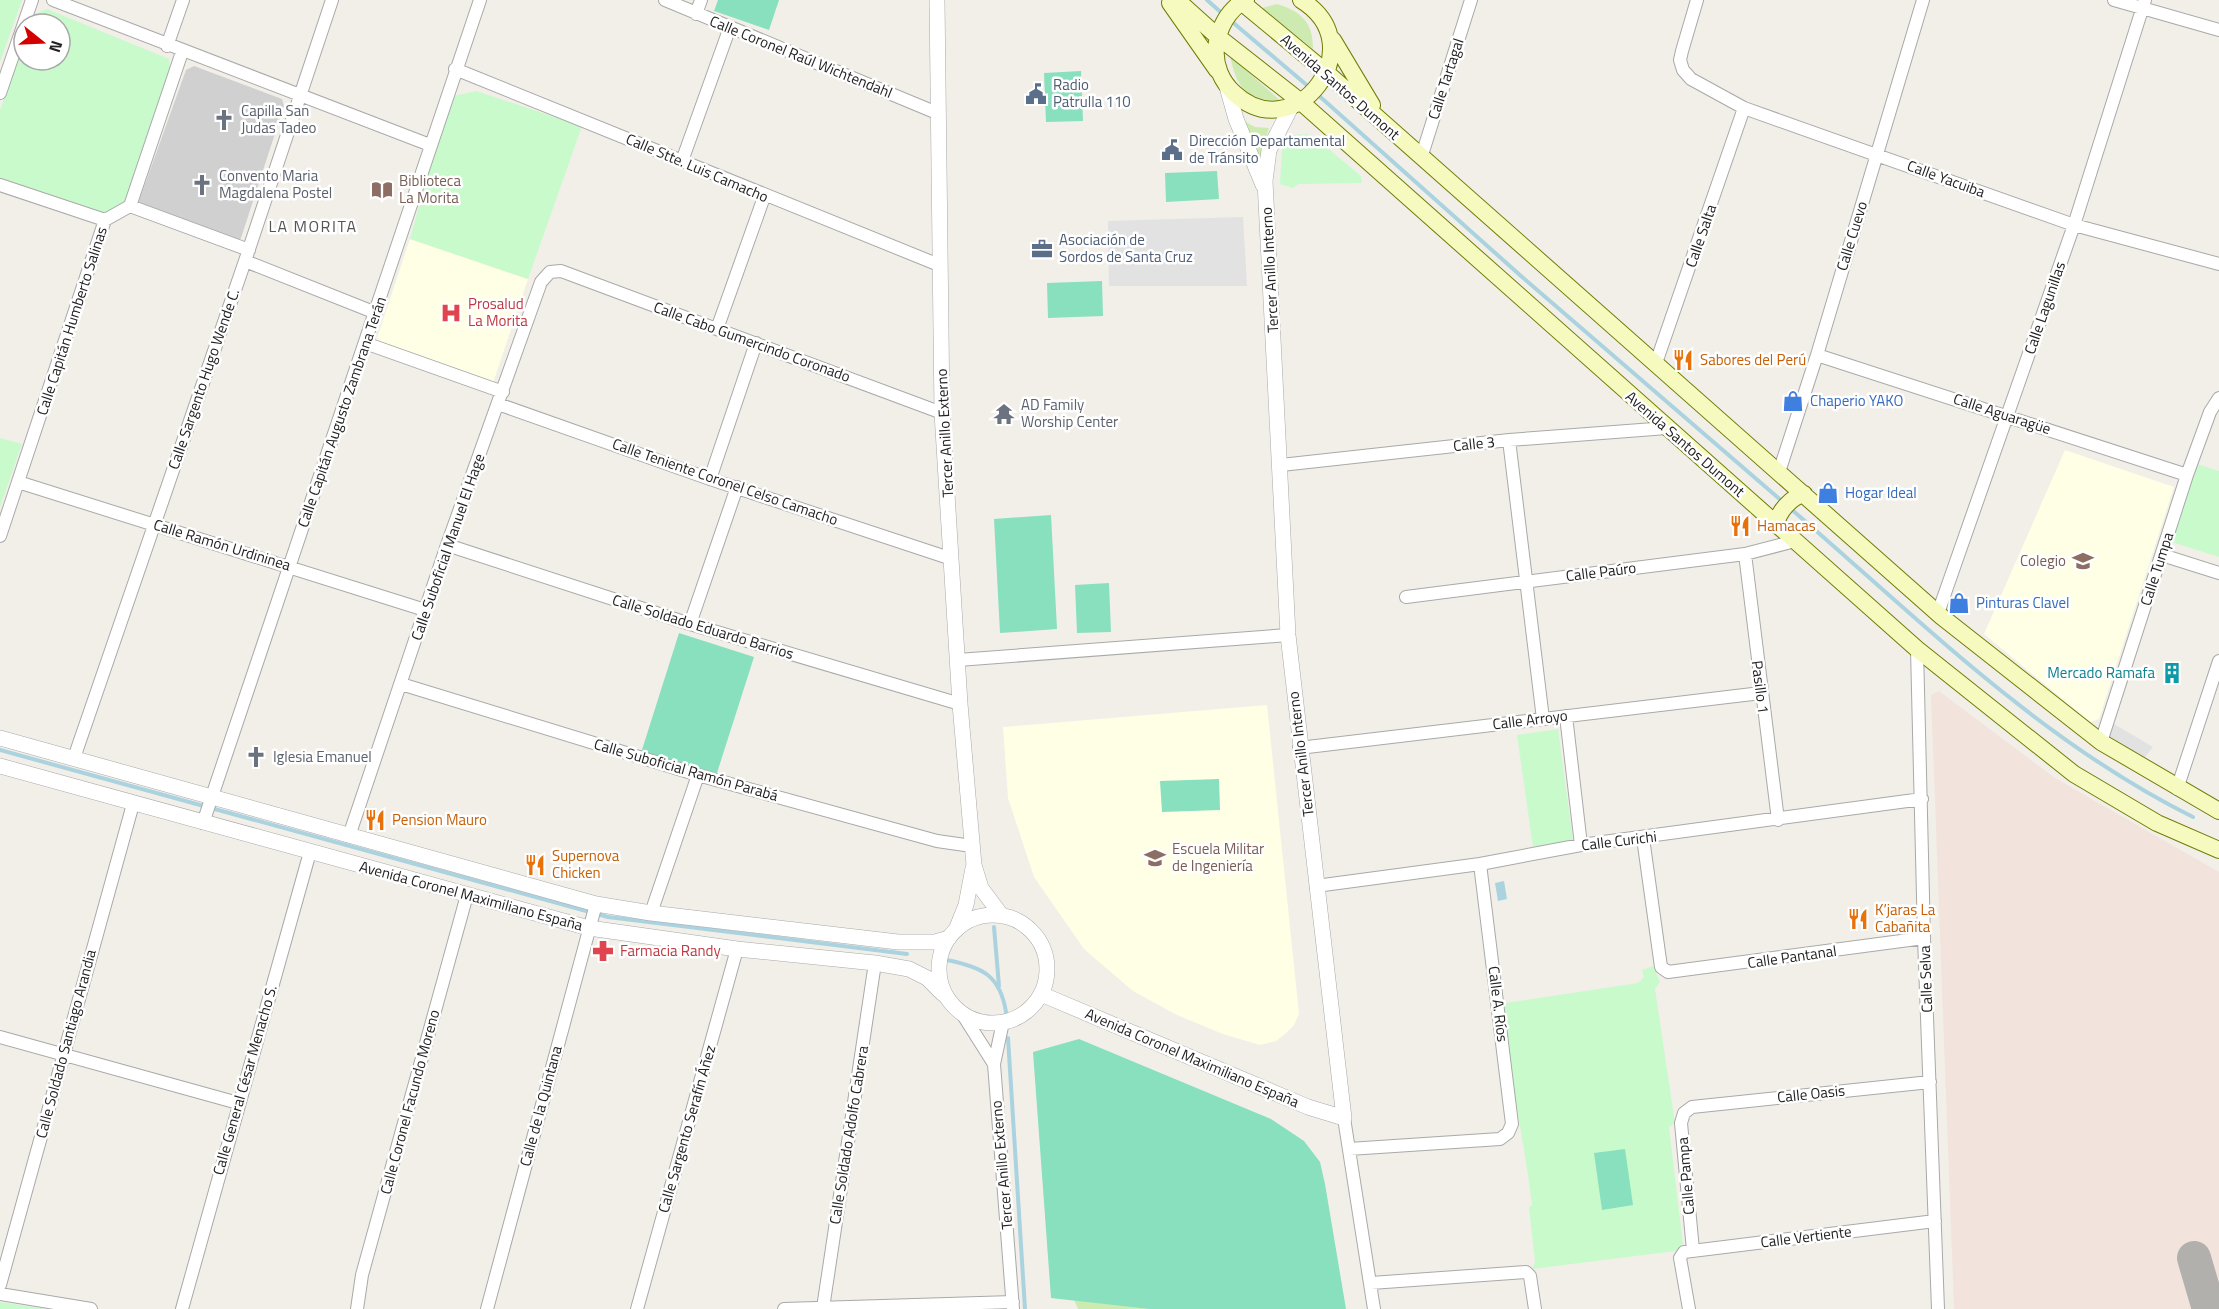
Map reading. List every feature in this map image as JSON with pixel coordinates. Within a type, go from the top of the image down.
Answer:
[{"type":"main road","points":[[1167,0],[1225,82],[1240,99],[1256,107],[1274,109],[1300,102],[1325,78],[1331,42],[1326,27]]},
{"type":"main road","name":"Avenida Santos Dumont","points":[[1177,0],[1219,32],[1300,102],[1667,428],[1777,519],[1795,541],[1917,649],[2074,774],[2157,823],[2219,850]]},
{"type":"main road","points":[[1306,2],[1326,27],[1344,63],[1388,128]]},
{"type":"main road","points":[[1225,82],[1215,54],[1219,32],[1240,3]]},
{"type":"main road","name":"Avenida Santos Dumont","points":[[1240,3],[1325,78],[1388,128],[1656,363],[1779,472],[1799,496],[1938,613],[2101,742],[2177,789],[2219,811]]},
{"type":"main road","points":[[1777,519],[1799,496]]},
{"type":"main road","points":[[2187,837],[2202,836],[2219,843]]},
{"type":"street","points":[[0,93],[32,0]]},
{"type":"street","points":[[52,0],[182,52],[299,93],[430,145]]},
{"type":"street","points":[[167,46],[183,0]]},
{"type":"street","name":"Calle Sargento Hugo Wende C.","points":[[74,758],[247,256],[299,93],[332,0]]},
{"type":"street","name":"Calle Capitán Augusto Zambrana Terán","points":[[205,818],[480,0]]},
{"type":"street","name":"Calle Coronel Raúl Wichtendahl","points":[[665,0],[937,113]]},
{"type":"street","points":[[696,14],[701,0]]},
{"type":"street","name":"Tercer Anillo Externo","points":[[938,0],[937,113],[942,413],[960,704],[974,865],[986,898],[1002,916]]},
{"type":"street","name":"Calle Tartagal","points":[[1421,158],[1472,0]]},
{"type":"street","name":"Calle Yacuiba","points":[[1697,0],[1680,60],[1683,70],[1691,80],[1744,108],[2074,225],[2219,264]]},
{"type":"street","name":"Calle Cuevo","points":[[1779,472],[1817,355],[1923,0]]},
{"type":"street","points":[[2114,0],[2143,4],[2219,30]]},
{"type":"street","name":"Calle Lagunillas","points":[[1938,613],[2074,225],[2143,4]]},
{"type":"street","points":[[682,161],[730,27]]},
{"type":"street","points":[[182,52],[130,207],[376,313]]},
{"type":"street","name":"Calle Stte. Luis Camacho","points":[[455,69],[682,161],[764,197],[939,265]]},
{"type":"street","name":"Tercer Anillo Interno","points":[[1225,82],[1236,119],[1267,196]]},
{"type":"street","name":"Tercer Anillo Interno","points":[[1300,102],[1269,150],[1265,181],[1288,635],[1299,748],[1344,1119],[1374,1309]]},
{"type":"street","name":"Calle Salta","points":[[1656,363],[1744,108]]},
{"type":"street","points":[[0,185],[105,220]]},
{"type":"street","points":[[717,329],[764,197]]},
{"type":"street","name":"Calle Capitán Humberto Salinas","points":[[0,536],[105,220],[130,207]]},
{"type":"street","name":"Calle Cabo Gumercindo Coronado","points":[[561,271],[942,413]]},
{"type":"street","name":"Calle Suboficial Manuel El Hage","points":[[349,836],[447,545],[541,282],[550,272],[561,271]]},
{"type":"street","name":"Calle Teniente Coronel Celso Camacho","points":[[365,343],[710,479],[952,559]]},
{"type":"street","points":[[710,479],[756,343]]},
{"type":"street","name":"Calle Aguaragüe","points":[[1817,355],[2187,475]]},
{"type":"street","name":"Calle Tumpa","points":[[2101,742],[2187,475],[2210,412],[2219,398]]},
{"type":"street","name":"Calle 3","points":[[1281,465],[1509,440],[1667,428]]},
{"type":"street","points":[[1509,440],[1542,719]]},
{"type":"street","name":"Calle Ramón Urdininea","points":[[18,482],[290,565],[425,610]]},
{"type":"street","points":[[690,624],[737,487]]},
{"type":"street","name":"Calle Paúro","points":[[1406,597],[1745,554],[1795,541]]},
{"type":"street","name":"Calle Soldado Eduardo Barrios","points":[[447,545],[690,624],[960,704]]},
{"type":"street","name":"Pasillo 1","points":[[1745,554],[1778,820]]},
{"type":"street","points":[[2162,555],[2219,573]]},
{"type":"street","points":[[958,660],[1288,635]]},
{"type":"street","name":"Calle Selva","points":[[1917,649],[1924,938],[1938,1309]]},
{"type":"street","points":[[2177,789],[2219,661]]},
{"type":"street","name":"Calle Suboficial Ramón Parabá","points":[[401,684],[698,775],[937,841],[972,846]]},
{"type":"street","name":"Calle Arroyo","points":[[1299,748],[1761,693]]},
{"type":"street","points":[[1566,716],[1581,845]]},
{"type":"street","name":"Avenida Coronel Maximiliano España","points":[[0,738],[349,836],[593,915],[737,949],[875,963],[909,969],[927,978],[943,994]]},
{"type":"street","name":"Avenida Coronel Maximiliano España","points":[[0,766],[133,804],[205,818],[310,852],[467,896],[593,915],[651,913],[898,942],[935,942],[952,934]]},
{"type":"street","points":[[651,913],[698,775]]},
{"type":"street","name":"Calle Curichi","points":[[1316,886],[1480,864],[1581,845],[1922,799]]},
{"type":"street","name":"Calle Soldado Santiago Arandia","points":[[0,1285],[133,804]]},
{"type":"street","name":"Calle Pantanal","points":[[1642,838],[1661,967],[1668,972],[1678,973],[1924,938]]},
{"type":"street","name":"Calle General César Menacho S.","points":[[182,1309],[310,852]]},
{"type":"street","name":"Calle A. Ríos","points":[[1349,1149],[1500,1139],[1508,1133],[1512,1124],[1480,864]]},
{"type":"street","name":"Tercer Anillo Externo","points":[[952,934],[966,904],[974,865]]},
{"type":"street","name":"Calle Coronel Facundo Moreno","points":[[357,1309],[362,1275],[467,896]]},
{"type":"street","name":"Calle de la Quintana","points":[[487,1309],[593,915]]},
{"type":"street","points":[[963,1015],[976,1021],[1003,1022],[1025,1013],[1041,994],[1046,978],[1047,961],[1041,945],[1025,926],[1002,916],[978,919],[952,934],[939,965],[943,994],[963,1015],[994,1064]]},
{"type":"street","name":"Calle Sargento Serafín Áñez","points":[[637,1309],[737,949]]},
{"type":"street","name":"Calle Soldado Adolfo Cabrera","points":[[823,1308],[875,963]]},
{"type":"street","name":"Avenida Coronel Maximiliano España","points":[[1041,994],[1308,1107],[1344,1119]]},
{"type":"street","name":"Tercer Anillo Externo","points":[[1003,1022],[994,1064],[1013,1306]]},
{"type":"street","points":[[0,1037],[238,1103]]},
{"type":"street","name":"Calle Oasis","points":[[1692,1107],[1930,1082]]},
{"type":"street","name":"Calle Pampa","points":[[1692,1107],[1684,1113],[1681,1123],[1693,1250]]},
{"type":"street","name":"Calle Vertiente","points":[[1689,1309],[1680,1258],[1684,1252],[1935,1221]]},
{"type":"street","points":[[1371,1283],[1526,1272],[1530,1276],[1535,1309]]},
{"type":"street","points":[[0,1294],[92,1309]]},
{"type":"street","points":[[784,1309],[1013,1306]]},
{"type":"shaded area","points":[[194,66],[282,99],[284,106],[241,238],[236,242],[142,206],[139,201],[186,70]]},
{"type":"shaded area","points":[[1243,217],[1247,286],[1109,286],[1108,221]]},
{"type":"shaded area","name":"Prosalud La Morita","points":[[410,239],[528,279],[492,386],[374,347]]},
{"type":"shaded area","name":"Colegio","points":[[2065,450],[2174,487],[2099,719],[2090,722],[1984,634]]},
{"type":"shaded area","points":[[1939,691],[2055,778],[2219,872],[2219,1309],[1954,1309],[1931,695]]},
{"type":"shaded area","name":"Escuela Militar de Ingeniería","points":[[1267,705],[1299,1014],[1294,1025],[1285,1034],[1276,1041],[1260,1045],[1223,1034],[1177,1015],[1133,991],[1084,949],[1034,877],[1008,798],[1003,727]]},
{"type":"shaded area","points":[[2114,724],[2153,747],[2144,758],[2106,735]]},
{"type":"green space","points":[[0,0],[22,0],[18,12],[12,12],[12,28],[0,62]]},
{"type":"green space","points":[[718,0],[779,0],[769,30],[714,11]]},
{"type":"green space","points":[[1277,4],[1304,19],[1311,32],[1313,49],[1262,8]]},
{"type":"green space","points":[[72,19],[169,59],[170,71],[126,203],[103,215],[0,179],[0,110],[14,72],[72,72]]},
{"type":"green space","points":[[1230,56],[1283,103],[1261,99],[1246,92],[1237,78]]},
{"type":"green space","points":[[1081,71],[1083,121],[1046,122],[1044,73]]},
{"type":"green space","points":[[476,91],[582,126],[528,279],[410,239],[449,97]]},
{"type":"green space","points":[[1244,121],[1255,127],[1269,128],[1261,152],[1261,164]]},
{"type":"green space","points":[[1292,135],[1313,136],[1361,176],[1362,183],[1298,184],[1293,188],[1280,184],[1282,149]]},
{"type":"green space","points":[[1217,171],[1219,199],[1166,202],[1165,173]]},
{"type":"green space","points":[[1102,281],[1103,316],[1048,318],[1047,283]]},
{"type":"green space","points":[[0,438],[22,444],[0,507]]},
{"type":"green space","points":[[2197,464],[2219,471],[2219,557],[2172,542]]},
{"type":"green space","points":[[1051,515],[1057,629],[1000,633],[994,519]]},
{"type":"green space","points":[[1109,583],[1111,632],[1077,633],[1075,585]]},
{"type":"green space","points":[[679,633],[754,657],[716,776],[641,753]]},
{"type":"green space","points":[[1558,729],[1573,841],[1533,847],[1517,735]]},
{"type":"green space","points":[[1219,779],[1220,810],[1162,812],[1160,781]]},
{"type":"green space","points":[[1653,966],[1660,982],[1655,989],[1675,1123],[1669,1127],[1683,1245],[1675,1251],[1532,1269],[1535,1262],[1529,1207],[1532,1205],[1499,1004],[1638,983],[1644,977],[1642,970]]},
{"type":"green space","points":[[1079,1039],[1271,1119],[1304,1141],[1320,1162],[1346,1309],[1149,1309],[1051,1298],[1033,1052]]},
{"type":"green space","points":[[1625,1149],[1633,1205],[1602,1210],[1594,1153]]},
{"type":"green space","points":[[1074,1300],[1149,1309],[1078,1309]]},
{"type":"green space","points":[[0,1302],[46,1309],[0,1309]]},
{"type":"water","points":[[1504,881],[1507,899],[1498,901],[1495,883]]},
{"type":"waterway","points":[[1207,0],[1224,15]]},
{"type":"waterway","points":[[1230,20],[1309,87]]},
{"type":"waterway","points":[[1317,94],[1521,276],[1783,502]]},
{"type":"waterway","points":[[1791,509],[1934,635],[2032,715],[2137,786],[2193,817]]},
{"type":"waterway","points":[[0,750],[608,917],[907,954]]},
{"type":"waterway","points":[[994,927],[999,986]]},
{"type":"waterway","points":[[947,960],[979,970],[994,981],[1003,999],[1006,1012]]},
{"type":"waterway","points":[[1008,1038],[1025,1309]]},
{"type":"taxiway","points":[[2194,1258],[2209,1309]]},
{"type":"place","name":"Radio Patrulla 110","points":[[1036,94]]},
{"type":"place","name":"Capilla San Judas Tadeo","points":[[224,120]]},
{"type":"place","name":"Dirección Departamental de Tránsito","points":[[1172,150]]},
{"type":"place","name":"Convento Maria Magdalena Postel","points":[[202,185]]},
{"type":"place","name":"Biblioteca La Morita","points":[[382,190]]},
{"type":"place","name":"Asociación de Sordos de Santa Cruz","points":[[1042,249]]},
{"type":"place","name":"Prosalud La Morita","points":[[451,313]]},
{"type":"place","name":"Sabores del Perú","points":[[1683,360]]},
{"type":"place","name":"Chaperio YAKO","points":[[1793,401]]},
{"type":"place","name":"AD Family Worship Center","points":[[1004,414]]},
{"type":"place","name":"Hogar Ideal","points":[[1828,493]]},
{"type":"place","name":"Hamacas","points":[[1740,526]]},
{"type":"place","name":"Colegio","points":[[2083,561]]},
{"type":"place","name":"Pinturas Clavel","points":[[1959,603]]},
{"type":"place","name":"Mercado Ramafa","points":[[2172,673]]},
{"type":"place","name":"Iglesia Emanuel","points":[[256,757]]},
{"type":"place","name":"Pension Mauro","points":[[375,820]]},
{"type":"place","name":"Escuela Militar de Ingeniería","points":[[1155,858]]},
{"type":"place","name":"Supernova Chicken","points":[[535,865]]},
{"type":"place","name":"K’jaras La Cabañita","points":[[1858,919]]},
{"type":"place","name":"Farmacia Randy","points":[[603,951]]},
{"type":"district","name":"LA MORITA","points":[[313,226]]}]
